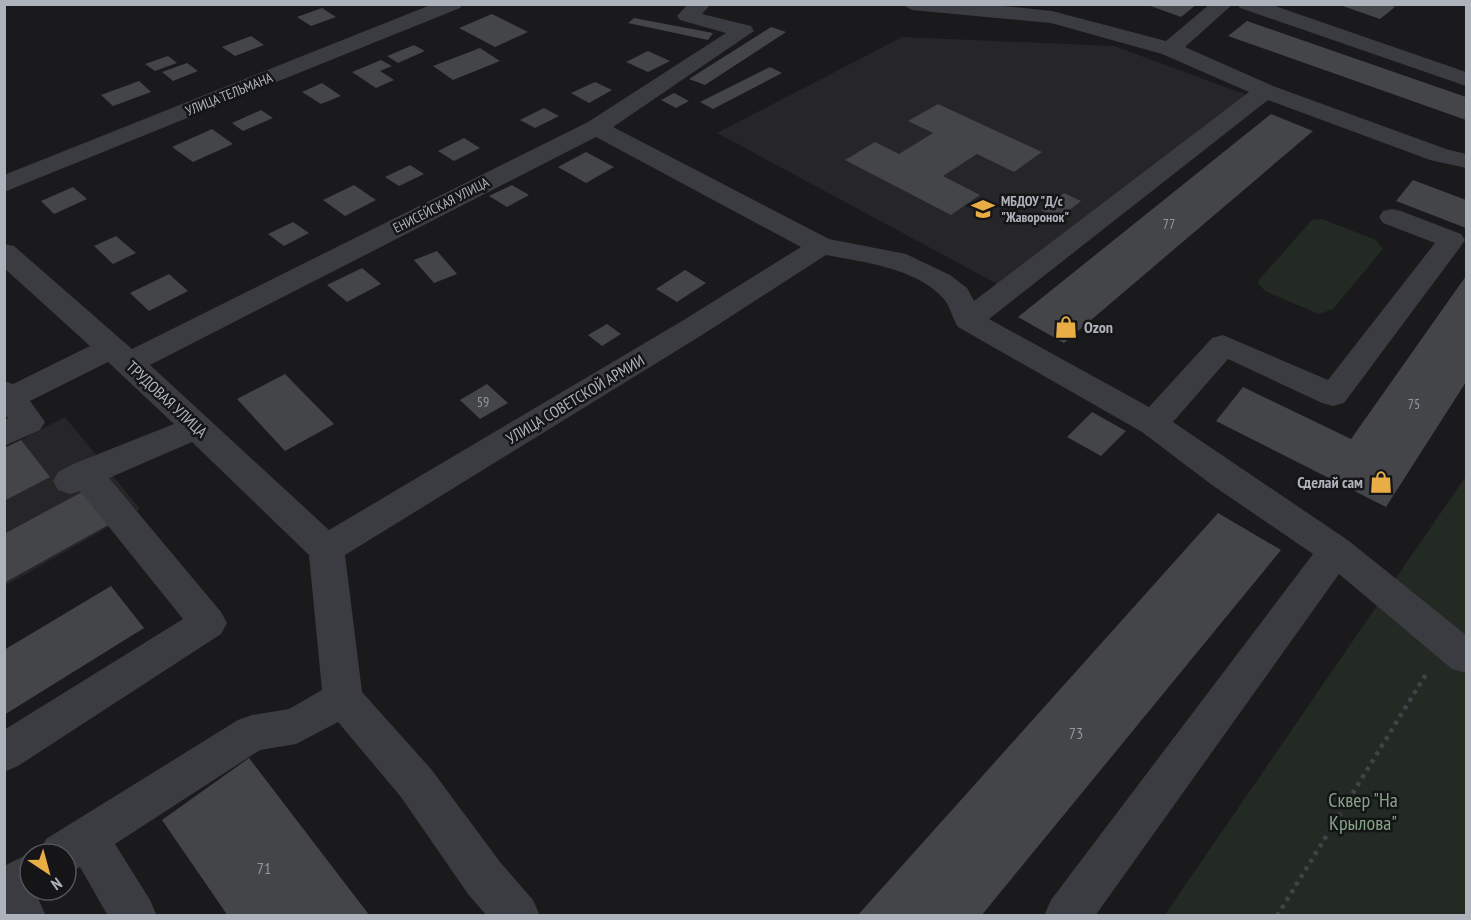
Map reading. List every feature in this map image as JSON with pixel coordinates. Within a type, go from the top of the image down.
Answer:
[{"type":"street","name":"УЛИЦА ТЕЛЬМАНА","points":[[4,183],[453,4]]},
{"type":"street","name":"ЕНИСЕЙСКАЯ УЛИЦА","points":[[7,395],[120,355],[596,127],[743,31],[687,16],[701,4]]},
{"type":"street","points":[[912,4],[967,7],[1052,17],[1170,49],[1265,91],[1439,155],[1467,161]]},
{"type":"street","points":[[1052,17],[1073,14],[1090,4]]},
{"type":"street","points":[[1170,49],[1223,4]]},
{"type":"street","points":[[1247,4],[1467,79]]},
{"type":"street","points":[[1308,4],[1343,16]]},
{"type":"street","points":[[968,320],[1265,91]]},
{"type":"street","points":[[596,127],[673,170],[821,246],[896,260],[920,270],[957,294],[968,320],[1153,424],[1224,476],[1336,551],[1456,649]]},
{"type":"street","points":[[1153,424],[1223,345],[1333,395],[1451,240],[1392,217]]},
{"type":"street","name":"УЛИЦА СОВЕТСКОЙ АРМИИ","points":[[326,549],[692,328],[821,246]]},
{"type":"street","name":"ТРУДОВАЯ УЛИЦА","points":[[4,252],[120,355],[326,549]]},
{"type":"street","points":[[4,434],[29,422],[7,395]]},
{"type":"street","points":[[4,753],[208,623],[78,477],[197,427]]},
{"type":"street","points":[[326,549],[343,699],[416,783],[484,878],[517,915]]},
{"type":"street","points":[[1067,915],[1336,551]]},
{"type":"street","points":[[78,843],[252,733],[296,726],[343,699]]},
{"type":"street","points":[[78,852],[134,915]]},
{"type":"street","points":[[18,883],[9,889],[23,915]]},
{"type":"path","points":[[1277,915],[1456,649]]},
{"type":"shaded area","name":"МБДОУ \"Д/с \"Жаворонок\"","points":[[902,37],[1114,46],[1247,95],[1001,286],[717,133]]},
{"type":"shaded area","points":[[65,417],[140,509],[5,586],[5,448]]},
{"type":"green space","points":[[1322,219],[1376,240],[1383,249],[1333,309],[1319,314],[1265,291],[1257,282],[1312,220]]},
{"type":"green space","name":"Сквер \"На Крылова\"","points":[[1466,476],[1466,915],[1164,916]]},
{"type":"building","points":[[1145,4],[1197,4],[1181,17]]},
{"type":"building","points":[[1337,4],[1387,4],[1395,7],[1380,19]]},
{"type":"building","points":[[322,8],[336,17],[311,26],[297,17]]},
{"type":"building","points":[[492,14],[528,32],[495,47],[459,28]]},
{"type":"building","points":[[634,18],[713,33],[708,40],[628,23]]},
{"type":"building","points":[[1247,21],[1466,97],[1466,120],[1228,36]]},
{"type":"building","points":[[771,27],[786,32],[705,85],[689,79]]},
{"type":"building","points":[[251,36],[264,45],[235,56],[222,47]]},
{"type":"building","points":[[414,45],[425,51],[398,63],[387,56]]},
{"type":"building","points":[[480,48],[500,61],[453,80],[433,66]]},
{"type":"building","points":[[648,51],[670,61],[648,72],[626,62]]},
{"type":"building","points":[[168,56],[177,63],[155,71],[145,64]]},
{"type":"building","points":[[381,60],[392,66],[380,71],[394,80],[376,88],[352,72]]},
{"type":"building","points":[[187,63],[198,71],[173,81],[162,72]]},
{"type":"building","points":[[770,67],[782,73],[713,109],[700,102]]},
{"type":"building","points":[[139,81],[151,92],[113,106],[101,95]]},
{"type":"building","points":[[595,82],[612,90],[589,103],[571,93]]},
{"type":"building","points":[[322,83],[341,96],[321,104],[302,92]]},
{"type":"building","points":[[674,93],[689,101],[676,108],[661,100]]},
{"type":"building","points":[[938,104],[1042,152],[1014,172],[977,154],[943,176],[980,195],[951,215],[845,160],[875,142],[899,154],[933,133],[908,121]]},
{"type":"building","points":[[544,108],[559,116],[535,128],[520,120]]},
{"type":"building","points":[[261,110],[273,118],[243,131],[232,123]]},
{"type":"building","points":[[1271,114],[1313,131],[1064,343],[1018,317]]},
{"type":"building","points":[[212,129],[233,144],[193,162],[172,147]]},
{"type":"building","points":[[464,138],[480,148],[454,161],[438,151]]},
{"type":"building","points":[[586,152],[614,167],[586,183],[558,167]]},
{"type":"building","points":[[410,165],[424,174],[399,186],[385,177]]},
{"type":"building","points":[[1413,180],[1466,200],[1466,228],[1396,201]]},
{"type":"building","points":[[354,185],[376,200],[345,216],[323,200]]},
{"type":"building","points":[[512,185],[529,195],[507,207],[489,196]]},
{"type":"building","points":[[73,187],[87,199],[54,214],[41,201]]},
{"type":"building","points":[[1064,193],[1081,201],[1058,219],[1041,210]]},
{"type":"building","points":[[293,222],[309,233],[284,246],[268,234]]},
{"type":"building","points":[[116,236],[136,253],[113,264],[94,246]]},
{"type":"building","points":[[437,251],[457,274],[434,283],[414,260]]},
{"type":"building","points":[[362,268],[381,284],[347,302],[327,285]]},
{"type":"building","points":[[685,270],[706,283],[677,302],[656,289]]},
{"type":"building","points":[[169,274],[188,291],[149,311],[130,293]]},
{"type":"building","points":[[1466,276],[1466,382],[1386,507],[1216,421],[1243,387],[1351,439]]},
{"type":"building","points":[[607,324],[621,334],[602,346],[588,335]]},
{"type":"building","points":[[285,374],[334,424],[285,451],[237,399]]},
{"type":"building","points":[[487,384],[508,403],[480,419],[460,400]]},
{"type":"building","points":[[1092,412],[1126,431],[1101,456],[1067,437]]},
{"type":"building","points":[[21,440],[50,477],[4,501],[4,448]]},
{"type":"building","points":[[82,492],[108,525],[4,583],[4,534]]},
{"type":"building","points":[[1218,513],[1281,550],[981,916],[857,916]]},
{"type":"building","points":[[111,586],[144,628],[4,715],[4,650]]},
{"type":"building","points":[[249,758],[370,916],[228,916],[162,820]]},
{"type":"place","name":"МБДОУ \"Д/с \"Жаворонок\"","points":[[983,209]]},
{"type":"place","name":"Ozon","points":[[1066,327]]},
{"type":"place","name":"Сделай сам","points":[[1381,482]]}]
